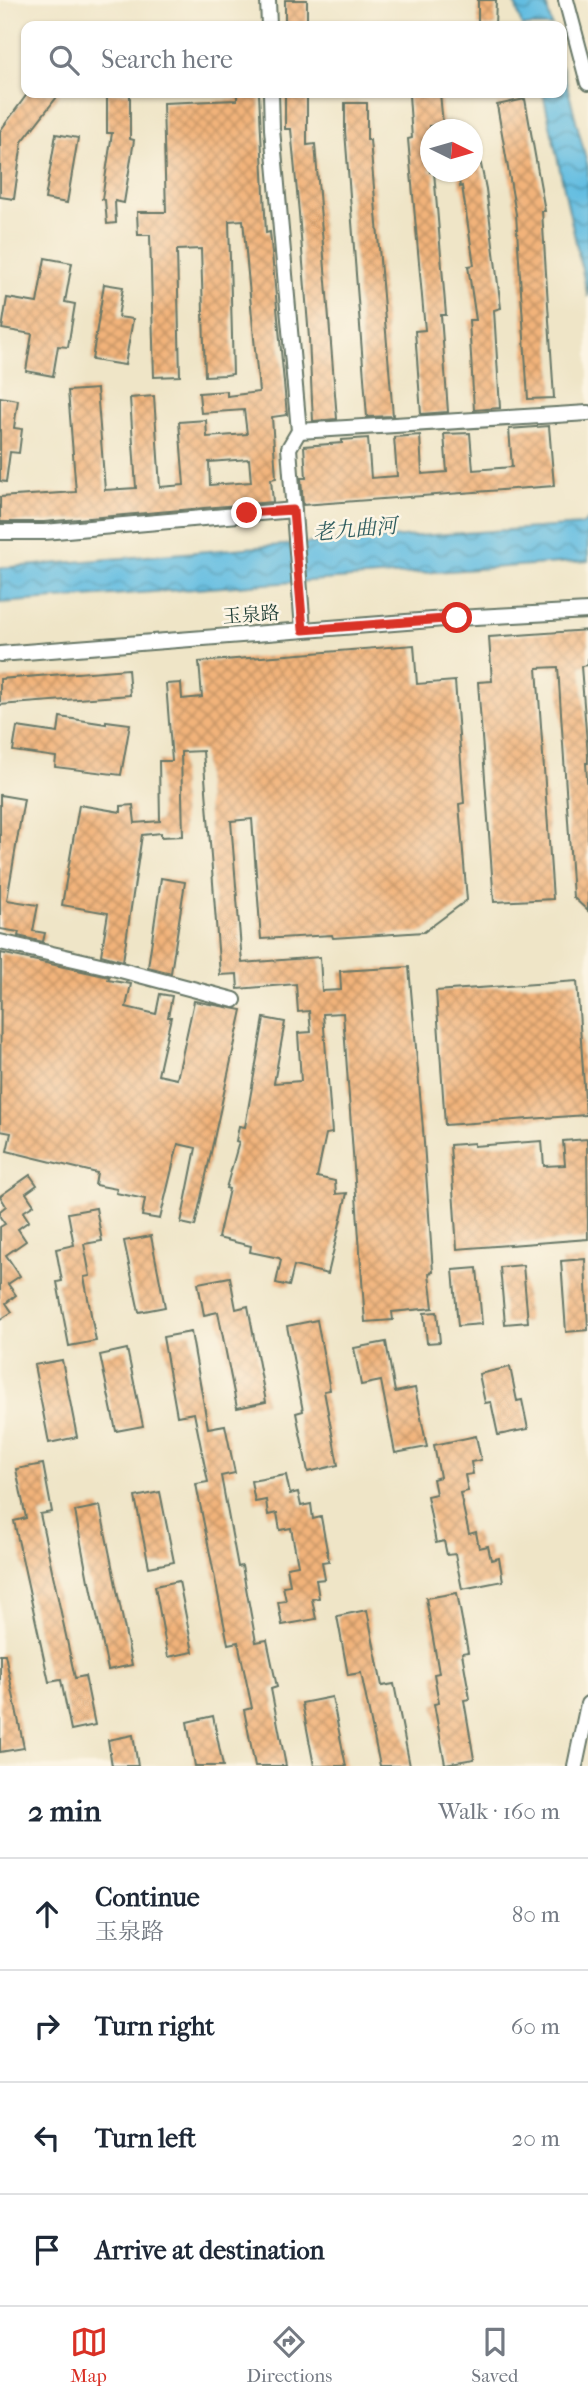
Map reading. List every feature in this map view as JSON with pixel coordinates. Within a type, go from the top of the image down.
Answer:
[{"type":"street","points":[[268,0],[269,21]]},
{"type":"street","points":[[566,0],[588,83]]},
{"type":"street","points":[[271,98],[299,431],[289,448],[303,630]]},
{"type":"street","points":[[299,431],[588,413]]},
{"type":"street","points":[[0,532],[44,532],[293,510]]},
{"type":"street","name":"玉泉路","points":[[0,654],[588,611]]},
{"type":"street","points":[[0,942],[234,1000]]},
{"type":"street","points":[[575,1766],[588,1704]]},
{"type":"water","points":[[514,0],[545,0],[551,21],[520,21]]},
{"type":"water","points":[[567,85],[588,167],[588,297],[544,98],[567,98]]},
{"type":"water","points":[[588,520],[588,561],[0,603],[0,568],[582,525]]},
{"type":"building","points":[[285,0],[307,0],[307,21],[285,21]]},
{"type":"building","points":[[478,0],[496,0],[495,21],[478,21]]},
{"type":"building","points":[[24,98],[56,98],[22,142],[14,199],[0,197],[0,131]]},
{"type":"building","points":[[107,98],[130,98],[130,139],[134,140],[124,203],[115,201],[116,223],[107,224],[105,200],[102,199],[112,133],[107,133]]},
{"type":"building","points":[[259,98],[266,233],[270,232],[287,415],[272,417],[276,478],[271,479],[273,502],[44,522],[0,522],[0,497],[76,492],[68,391],[97,389],[105,490],[136,488],[130,398],[154,396],[160,487],[184,485],[179,422],[206,420],[207,437],[247,434],[244,410],[201,413],[199,393],[227,391],[227,396],[259,392],[243,220],[229,221],[233,374],[205,376],[201,249],[177,250],[180,376],[154,377],[150,235],[138,235],[137,212],[166,212],[163,103]],"holes":[[[249,459],[251,482],[210,485],[209,462]]]},
{"type":"building","points":[[285,98],[307,98],[307,145],[315,144],[337,419],[313,421],[309,338],[291,129],[285,129]]},
{"type":"building","points":[[409,98],[440,98],[442,119],[420,119],[420,182],[435,182],[446,315],[441,315],[448,412],[421,414],[415,331],[425,330],[408,139],[412,138]]},
{"type":"building","points":[[525,99],[545,211],[542,211],[554,398],[528,399],[516,214],[497,105]]},
{"type":"building","points":[[345,103],[367,103],[367,140],[370,140],[393,416],[367,417]]},
{"type":"building","points":[[56,134],[78,138],[67,203],[45,199]]},
{"type":"building","points":[[483,174],[501,308],[494,310],[500,408],[474,410],[469,320],[476,320],[468,266],[474,265],[462,186],[460,187],[459,182],[483,182]]},
{"type":"building","points":[[45,258],[72,263],[65,302],[75,304],[68,347],[58,346],[53,376],[26,371],[32,334],[2,329],[7,298],[37,303]]},
{"type":"building","points":[[104,284],[123,287],[118,317],[133,319],[125,365],[92,360]]},
{"type":"building","points":[[0,397],[18,400],[14,428],[22,429],[19,453],[10,452],[6,482],[0,481]]},
{"type":"building","points":[[549,426],[554,486],[303,505],[301,478],[306,478],[304,446],[368,438],[371,478],[397,476],[394,437],[420,435],[422,474],[447,472],[444,434],[470,433],[473,470],[512,467],[509,429]]},
{"type":"building","points":[[588,630],[588,665],[581,666],[588,756],[588,911],[573,897],[558,667],[537,668],[553,899],[494,902],[478,682],[492,681],[489,637]]},
{"type":"building","points":[[414,645],[417,684],[455,681],[464,803],[459,804],[467,900],[424,932],[261,939],[252,819],[231,821],[242,963],[320,957],[322,991],[341,990],[340,971],[409,967],[423,1129],[433,1308],[392,1312],[393,1320],[365,1322],[343,1013],[323,1014],[332,1133],[326,1134],[317,1177],[335,1181],[336,1194],[347,1193],[328,1274],[294,1266],[289,1286],[276,1283],[281,1260],[279,1258],[250,1252],[251,1246],[218,1238],[229,1189],[226,1188],[239,1142],[236,1141],[239,1126],[245,1127],[264,1018],[285,1022],[274,1083],[301,1081],[298,1033],[311,1032],[309,1011],[298,1012],[296,984],[238,989],[237,974],[220,975],[203,751],[181,752],[183,836],[161,837],[161,833],[142,835],[123,961],[101,955],[108,913],[62,905],[79,805],[121,812],[121,806],[133,805],[135,823],[160,821],[159,761],[172,761],[166,684],[181,683],[182,699],[202,697],[199,662]]},
{"type":"building","points":[[128,669],[130,695],[0,705],[0,679]]},
{"type":"building","points":[[60,717],[106,724],[106,721],[130,724],[121,775],[55,767],[56,757],[13,751],[17,727],[58,733]]},
{"type":"building","points":[[0,795],[24,799],[7,900],[38,905],[33,931],[45,933],[43,942],[18,936],[19,932],[0,929]]},
{"type":"building","points":[[161,878],[185,882],[171,973],[148,967]]},
{"type":"building","points":[[1,953],[131,984],[126,1007],[156,1014],[160,994],[172,996],[168,1017],[171,1017],[158,1075],[177,1079],[194,1001],[242,1010],[195,1226],[181,1223],[196,1148],[178,1144],[160,1219],[142,1216],[145,1199],[95,1185],[97,1173],[7,1151],[11,1133],[0,1131]]},
{"type":"building","points":[[577,981],[586,1115],[445,1125],[436,991]]},
{"type":"building","points":[[587,1139],[588,1239],[457,1249],[450,1145],[542,1141],[544,1166],[565,1165],[563,1141]]},
{"type":"building","points":[[30,1175],[37,1185],[26,1193],[34,1205],[23,1212],[29,1221],[18,1229],[26,1241],[6,1255],[20,1276],[8,1284],[16,1295],[6,1303],[12,1312],[0,1320],[0,1227],[5,1224],[0,1217],[0,1211],[6,1206],[0,1196]]},
{"type":"building","points":[[96,1208],[102,1241],[84,1244],[90,1276],[84,1277],[96,1341],[69,1346],[57,1282],[62,1281],[56,1249],[74,1245],[68,1213]]},
{"type":"building","points":[[151,1236],[165,1307],[139,1312],[124,1241]]},
{"type":"building","points":[[585,1259],[588,1330],[566,1332],[561,1261]]},
{"type":"building","points":[[523,1265],[528,1322],[505,1324],[500,1267]]},
{"type":"building","points":[[477,1268],[482,1324],[458,1326],[453,1270]]},
{"type":"building","points":[[230,1277],[236,1309],[248,1306],[266,1402],[237,1408],[218,1312],[204,1315],[198,1283]]},
{"type":"building","points":[[437,1312],[440,1342],[427,1343],[424,1313]]},
{"type":"building","points":[[317,1320],[330,1390],[324,1391],[338,1465],[308,1472],[296,1413],[303,1411],[287,1326]]},
{"type":"building","points":[[191,1332],[208,1428],[225,1425],[235,1473],[221,1476],[238,1567],[242,1566],[256,1642],[267,1640],[277,1687],[271,1689],[286,1766],[255,1766],[244,1710],[252,1708],[238,1642],[228,1644],[196,1484],[208,1482],[194,1413],[177,1416],[163,1337]]},
{"type":"building","points":[[386,1342],[395,1392],[415,1388],[427,1447],[395,1453],[381,1381],[361,1385],[354,1348]]},
{"type":"building","points":[[127,1349],[143,1426],[116,1431],[100,1355]]},
{"type":"building","points":[[62,1360],[77,1437],[49,1443],[34,1365]]},
{"type":"building","points":[[510,1367],[517,1401],[522,1400],[528,1429],[498,1435],[491,1402],[485,1403],[479,1374]]},
{"type":"building","points":[[476,1436],[481,1460],[471,1462],[473,1474],[465,1475],[468,1491],[460,1493],[469,1534],[476,1532],[479,1548],[488,1546],[491,1560],[499,1558],[503,1581],[462,1589],[455,1554],[447,1555],[444,1541],[436,1543],[427,1496],[436,1494],[433,1479],[440,1477],[434,1445]]},
{"type":"building","points":[[43,1464],[52,1512],[40,1514],[75,1678],[85,1676],[95,1725],[71,1730],[61,1680],[49,1682],[14,1521],[26,1518],[16,1469]]},
{"type":"building","points":[[286,1475],[290,1494],[298,1492],[301,1506],[311,1504],[313,1519],[321,1517],[329,1561],[322,1562],[325,1579],[316,1580],[319,1598],[312,1599],[316,1619],[282,1625],[278,1602],[286,1601],[283,1586],[290,1585],[287,1567],[298,1565],[291,1528],[280,1530],[277,1513],[268,1515],[266,1500],[255,1502],[251,1481]]},
{"type":"building","points":[[160,1492],[174,1562],[149,1567],[135,1497]]},
{"type":"building","points":[[100,1506],[132,1665],[108,1670],[75,1511]]},
{"type":"building","points":[[179,1581],[193,1652],[168,1657],[155,1586]]},
{"type":"building","points":[[457,1593],[468,1652],[462,1653],[470,1699],[464,1700],[474,1759],[445,1764],[434,1704],[439,1703],[434,1674],[439,1673],[426,1598]]},
{"type":"building","points":[[367,1610],[382,1686],[394,1684],[410,1766],[380,1766],[361,1673],[348,1675],[337,1616]]},
{"type":"building","points":[[0,1654],[5,1654],[24,1748],[0,1752]]},
{"type":"building","points":[[332,1697],[346,1766],[314,1766],[302,1703]]},
{"type":"building","points":[[213,1716],[223,1766],[195,1766],[187,1722]]},
{"type":"building","points":[[133,1735],[138,1766],[112,1766],[108,1740]]},
{"type":"route","points":[[247,513],[293,510],[303,630],[457,618]]},
{"type":"water label","name":"老九曲河","points":[[355,529]]}]
